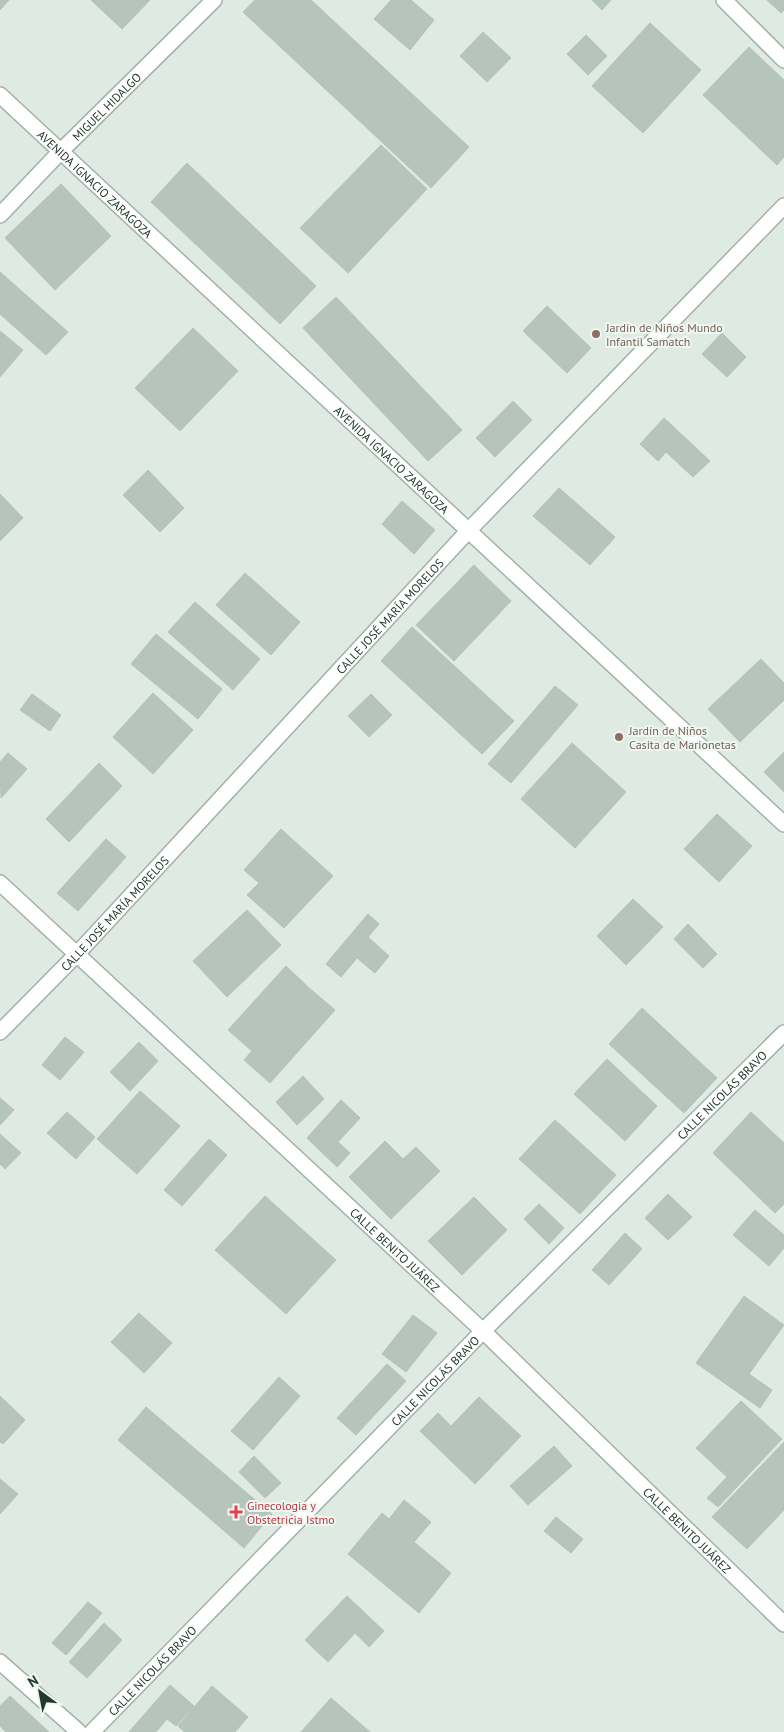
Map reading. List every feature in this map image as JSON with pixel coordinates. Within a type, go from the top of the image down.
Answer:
[{"type":"street","name":"MIGUEL HIDALGO","points":[[0,215],[60,152],[214,0]]},
{"type":"street","points":[[724,0],[784,60]]},
{"type":"street","name":"AVENIDA IGNACIO ZARAGOZA","points":[[0,94],[60,152],[784,824]]},
{"type":"street","name":"CALLE JOSÉ MARÍA MORELOS","points":[[0,1032],[77,954],[469,530],[784,206]]},
{"type":"street","name":"CALLE BENITO JUÁREZ","points":[[0,883],[483,1330],[784,1624]]},
{"type":"street","name":"CALLE NICOLÁS BRAVO","points":[[92,1732],[483,1330],[784,1033]]},
{"type":"street","points":[[0,1662],[78,1732]]},
{"type":"building","points":[[0,0],[9,0],[0,10]]},
{"type":"building","points":[[91,0],[150,0],[122,29]]},
{"type":"building","points":[[255,0],[311,0],[469,147],[431,188],[243,12]]},
{"type":"building","points":[[391,0],[411,0],[434,20],[410,50],[374,19]]},
{"type":"building","points":[[592,0],[611,0],[602,10]]},
{"type":"building","points":[[767,0],[784,0],[784,10],[781,13]]},
{"type":"building","points":[[650,23],[701,70],[643,133],[592,86]]},
{"type":"building","points":[[483,32],[511,58],[487,82],[460,56]]},
{"type":"building","points":[[586,35],[607,56],[588,75],[567,54]]},
{"type":"building","points":[[749,47],[784,80],[784,157],[777,165],[703,95]]},
{"type":"building","points":[[381,145],[427,189],[348,273],[300,228]]},
{"type":"building","points":[[187,163],[316,286],[280,324],[151,202]]},
{"type":"building","points":[[61,184],[111,236],[55,290],[5,238]]},
{"type":"building","points":[[0,272],[68,332],[46,355],[0,314]]},
{"type":"building","points":[[336,297],[462,430],[428,461],[303,328]]},
{"type":"building","points":[[547,306],[591,348],[567,373],[523,331]]},
{"type":"building","points":[[193,328],[238,371],[180,431],[135,388]]},
{"type":"building","points":[[0,331],[23,350],[0,377]]},
{"type":"building","points":[[722,333],[746,357],[727,377],[702,354]]},
{"type":"building","points":[[513,401],[532,420],[495,457],[476,438]]},
{"type":"building","points":[[664,418],[710,461],[693,477],[666,452],[658,461],[640,444]]},
{"type":"building","points":[[148,470],[184,508],[160,532],[123,495]]},
{"type":"building","points":[[559,488],[615,537],[590,565],[533,516]]},
{"type":"building","points":[[0,494],[23,518],[0,541]]},
{"type":"building","points":[[402,501],[435,530],[414,554],[382,524]]},
{"type":"building","points":[[474,565],[511,601],[454,661],[416,625]]},
{"type":"building","points":[[245,573],[300,622],[271,655],[216,605]]},
{"type":"building","points":[[195,602],[260,659],[233,690],[168,632]]},
{"type":"building","points":[[412,627],[514,721],[482,754],[381,661]]},
{"type":"building","points":[[156,634],[222,689],[198,719],[131,664]]},
{"type":"building","points":[[761,659],[784,683],[784,700],[740,742],[708,709]]},
{"type":"building","points":[[555,686],[578,705],[511,783],[488,764]]},
{"type":"building","points":[[153,693],[193,730],[153,774],[113,737]]},
{"type":"building","points":[[32,694],[61,715],[50,731],[20,710]]},
{"type":"building","points":[[371,694],[392,715],[369,737],[348,716]]},
{"type":"building","points":[[572,743],[626,792],[575,848],[521,799]]},
{"type":"building","points":[[784,752],[784,792],[764,772]]},
{"type":"building","points":[[8,753],[27,769],[1,798],[0,762]]},
{"type":"building","points":[[99,763],[122,786],[69,842],[46,819]]},
{"type":"building","points":[[717,814],[752,846],[719,882],[684,849]]},
{"type":"building","points":[[281,829],[333,876],[284,928],[247,895],[259,883],[244,870]]},
{"type":"building","points":[[106,839],[126,857],[78,911],[57,893]]},
{"type":"building","points":[[633,899],[663,927],[626,965],[597,936]]},
{"type":"building","points":[[247,910],[281,945],[227,997],[193,961]]},
{"type":"building","points":[[368,914],[379,924],[368,937],[389,956],[375,973],[357,958],[341,977],[326,964]]},
{"type":"building","points":[[688,924],[717,954],[703,968],[674,939]]},
{"type":"building","points":[[286,966],[308,987],[252,1051],[228,1030]]},
{"type":"building","points":[[308,987],[335,1010],[270,1083],[244,1060]]},
{"type":"building","points":[[642,1008],[717,1078],[684,1113],[609,1044]]},
{"type":"building","points":[[65,1037],[84,1052],[60,1080],[42,1065]]},
{"type":"building","points":[[139,1042],[158,1061],[130,1091],[110,1072]]},
{"type":"building","points":[[607,1059],[657,1106],[625,1141],[574,1094]]},
{"type":"building","points":[[303,1076],[324,1099],[297,1125],[276,1102]]},
{"type":"building","points":[[140,1091],[180,1126],[137,1174],[97,1139]]},
{"type":"building","points":[[0,1098],[14,1110],[0,1125]]},
{"type":"building","points":[[341,1100],[360,1118],[338,1142],[350,1153],[337,1167],[307,1138]]},
{"type":"building","points":[[67,1112],[95,1137],[76,1159],[47,1133]]},
{"type":"building","points":[[751,1112],[784,1143],[784,1204],[775,1213],[713,1153]]},
{"type":"building","points":[[555,1120],[616,1175],[580,1214],[519,1159]]},
{"type":"building","points":[[0,1134],[21,1153],[5,1169],[0,1164]]},
{"type":"building","points":[[209,1139],[227,1155],[182,1206],[164,1190]]},
{"type":"building","points":[[385,1141],[403,1159],[416,1147],[440,1171],[391,1219],[349,1177]]},
{"type":"building","points":[[668,1194],[692,1217],[668,1240],[645,1218]]},
{"type":"building","points":[[265,1196],[336,1260],[286,1314],[215,1250]]},
{"type":"building","points":[[474,1197],[507,1230],[462,1275],[428,1241]]},
{"type":"building","points":[[539,1204],[564,1228],[549,1244],[524,1219]]},
{"type":"building","points":[[755,1210],[784,1235],[784,1248],[769,1266],[733,1235]]},
{"type":"building","points":[[625,1233],[642,1249],[609,1285],[592,1270]]},
{"type":"building","points":[[744,1296],[784,1325],[749,1374],[772,1390],[760,1408],[696,1363]]},
{"type":"building","points":[[139,1313],[172,1343],[144,1373],[111,1342]]},
{"type":"building","points":[[413,1315],[437,1333],[406,1372],[382,1354]]},
{"type":"building","points":[[387,1364],[406,1381],[356,1435],[337,1418]]},
{"type":"building","points":[[279,1377],[300,1396],[253,1450],[231,1431]]},
{"type":"building","points":[[0,1396],[25,1420],[3,1444],[0,1442]]},
{"type":"building","points":[[479,1397],[521,1436],[475,1484],[420,1431],[438,1413],[451,1426]]},
{"type":"building","points":[[741,1401],[782,1439],[718,1507],[707,1498],[727,1477],[696,1448]]},
{"type":"building","points":[[146,1407],[228,1477],[200,1510],[118,1440]]},
{"type":"building","points":[[784,1442],[784,1510],[747,1549],[712,1517]]},
{"type":"building","points":[[554,1446],[572,1466],[528,1505],[510,1486]]},
{"type":"building","points":[[254,1456],[281,1483],[265,1498],[239,1472]]},
{"type":"building","name":"Ginecologia y Obstetricia Istmo","points":[[228,1477],[272,1514],[244,1548],[200,1510]]},
{"type":"building","points":[[0,1479],[18,1494],[0,1514]]},
{"type":"building","points":[[404,1500],[431,1522],[414,1542],[451,1573],[419,1613],[348,1554],[382,1513],[389,1519]]},
{"type":"building","points":[[556,1517],[583,1539],[571,1553],[544,1531]]},
{"type":"building","points":[[347,1596],[384,1631],[369,1647],[355,1633],[328,1662],[305,1640]]},
{"type":"building","points":[[88,1602],[102,1613],[66,1655],[52,1643]]},
{"type":"building","points":[[104,1623],[122,1640],[87,1678],[69,1662]]},
{"type":"building","points":[[170,1685],[194,1706],[176,1726],[167,1719],[156,1732],[129,1732]]},
{"type":"building","points":[[212,1686],[248,1717],[235,1732],[185,1732],[178,1726]]},
{"type":"building","points":[[10,1696],[49,1732],[6,1732],[0,1726],[0,1706]]},
{"type":"building","points":[[331,1698],[370,1732],[301,1732]]},
{"type":"place","name":"Jardín de Niños Mundo Infantil Samatch","points":[[596,334]]},
{"type":"place","name":"Jardín de Niños Casita de Marionetas","points":[[619,737]]},
{"type":"place","name":"Ginecologia y Obstetricia Istmo","points":[[236,1512]]}]
